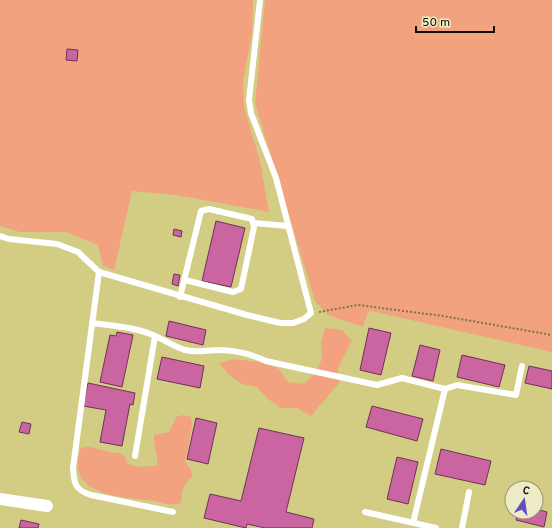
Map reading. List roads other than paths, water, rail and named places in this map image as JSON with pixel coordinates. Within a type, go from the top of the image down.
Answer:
[{"type":"street","points":[[0,499],[47,506]]},
{"type":"lane","points":[[0,236],[9,239],[57,244],[78,252],[99,272],[180,297],[280,323],[293,323],[304,320],[311,313],[276,178],[251,113],[249,100],[260,0]]},
{"type":"lane","points":[[180,297],[201,211],[209,209],[252,219],[254,223],[288,226]]},
{"type":"lane","points":[[185,280],[233,292],[241,290],[254,223]]},
{"type":"lane","points":[[99,272],[73,468],[74,482],[81,492],[173,512]]},
{"type":"lane","points":[[92,323],[137,330],[155,336],[183,349],[196,352],[218,350],[234,351],[253,355],[266,361],[355,382],[377,385],[402,378],[445,389],[457,385],[516,394],[522,366]]},
{"type":"lane","points":[[134,456],[155,336]]},
{"type":"lane","points":[[413,523],[445,389]]},
{"type":"lane","points":[[462,528],[469,492]]},
{"type":"lane","points":[[365,512],[436,528]]}]
